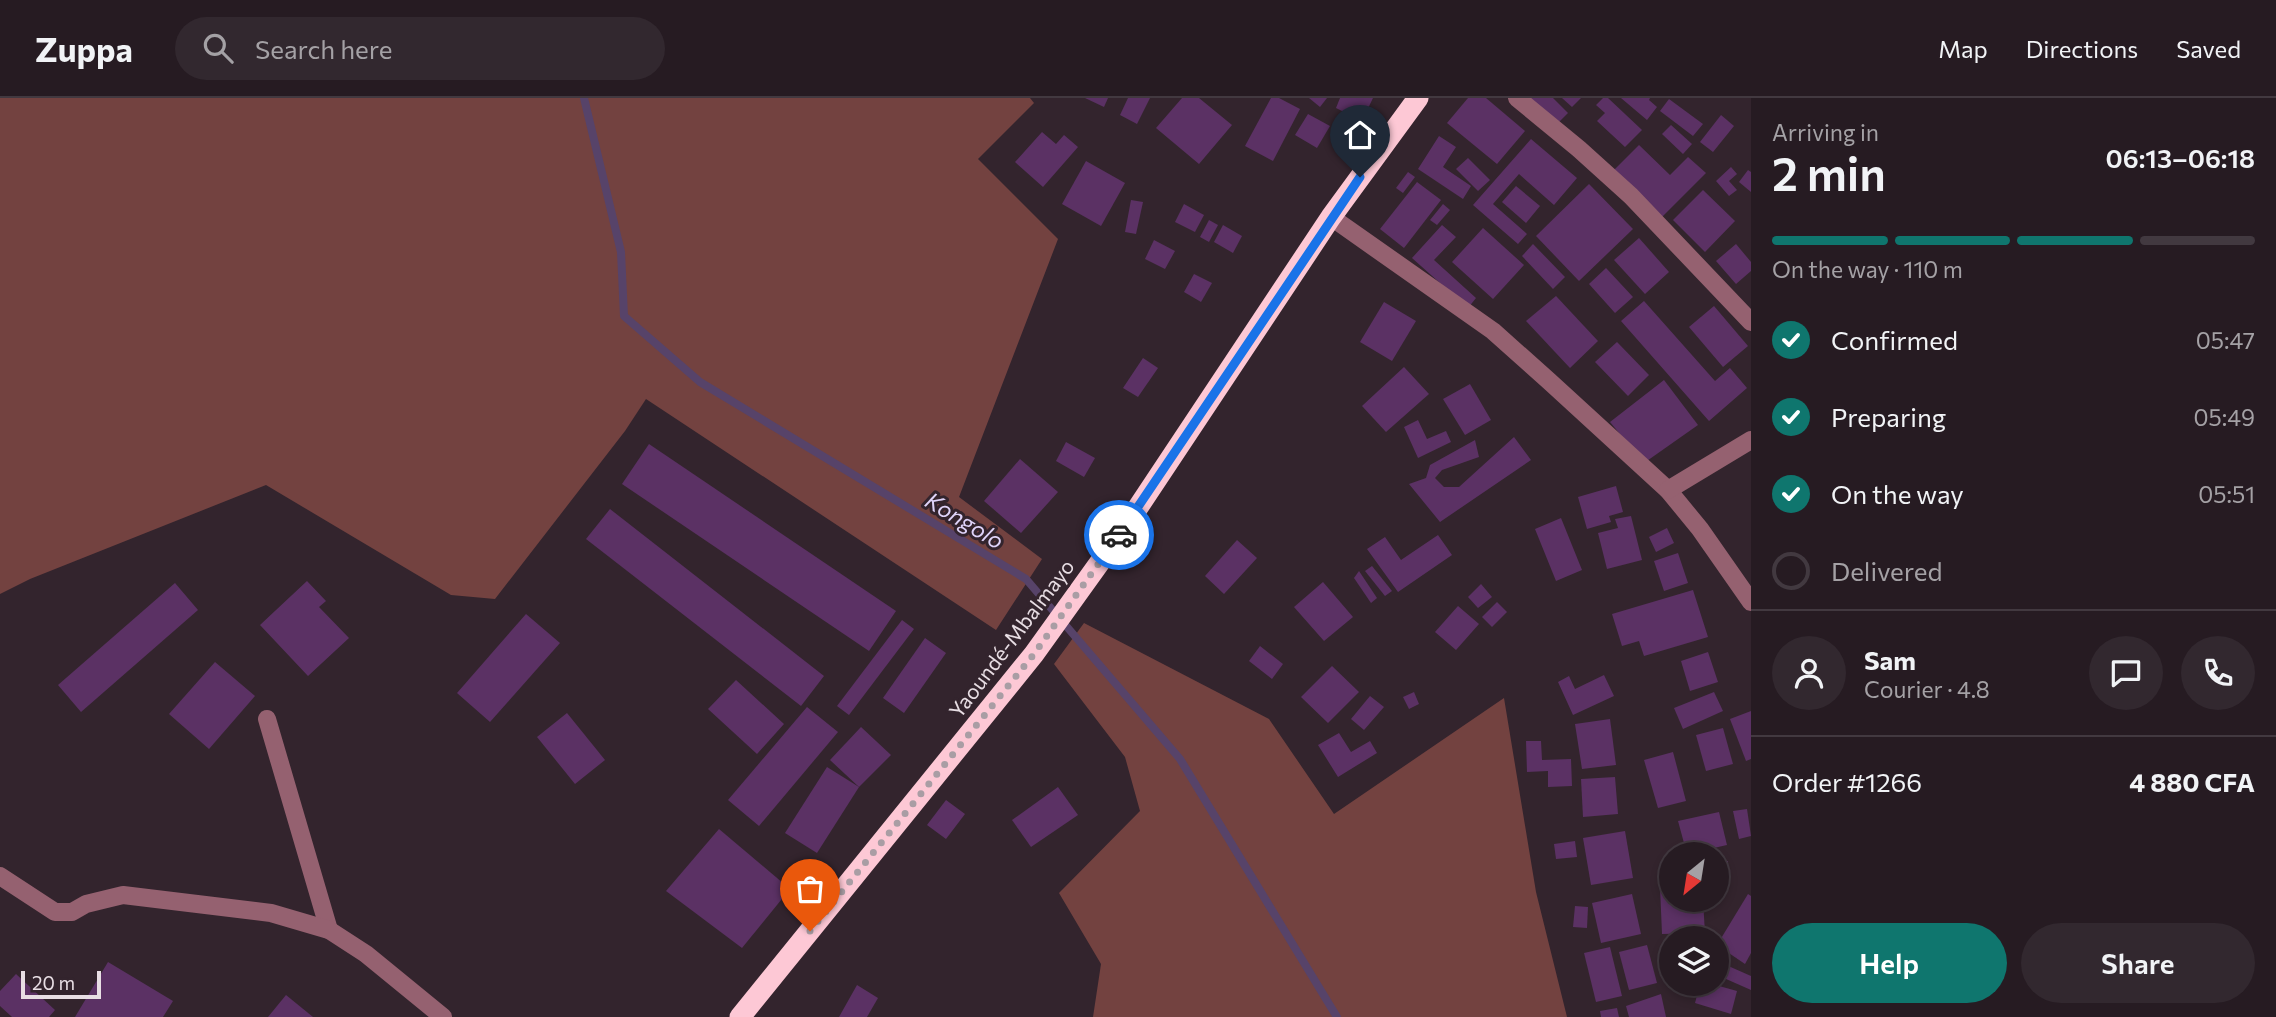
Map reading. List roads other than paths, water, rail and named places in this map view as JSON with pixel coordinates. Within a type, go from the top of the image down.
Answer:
[{"type":"highway","name":"Yaoundé-Mbalmayo","points":[[740,1017],[1034,654],[1123,530],[1331,217],[1418,98]]},
{"type":"street","points":[[1517,98],[1631,196],[1751,323]]},
{"type":"street","points":[[1331,217],[1493,331],[1668,491],[1700,529],[1751,601]]},
{"type":"street","points":[[1668,491],[1751,440]]},
{"type":"street","points":[[267,719],[329,930]]},
{"type":"street","points":[[0,877],[55,912],[72,912],[86,904],[123,895],[271,913],[329,930],[366,954],[443,1017]]},
{"type":"waterway","name":"Kongolo","points":[[584,98],[621,252],[624,316],[700,382],[1026,579],[1180,759],[1337,1017]]}]
